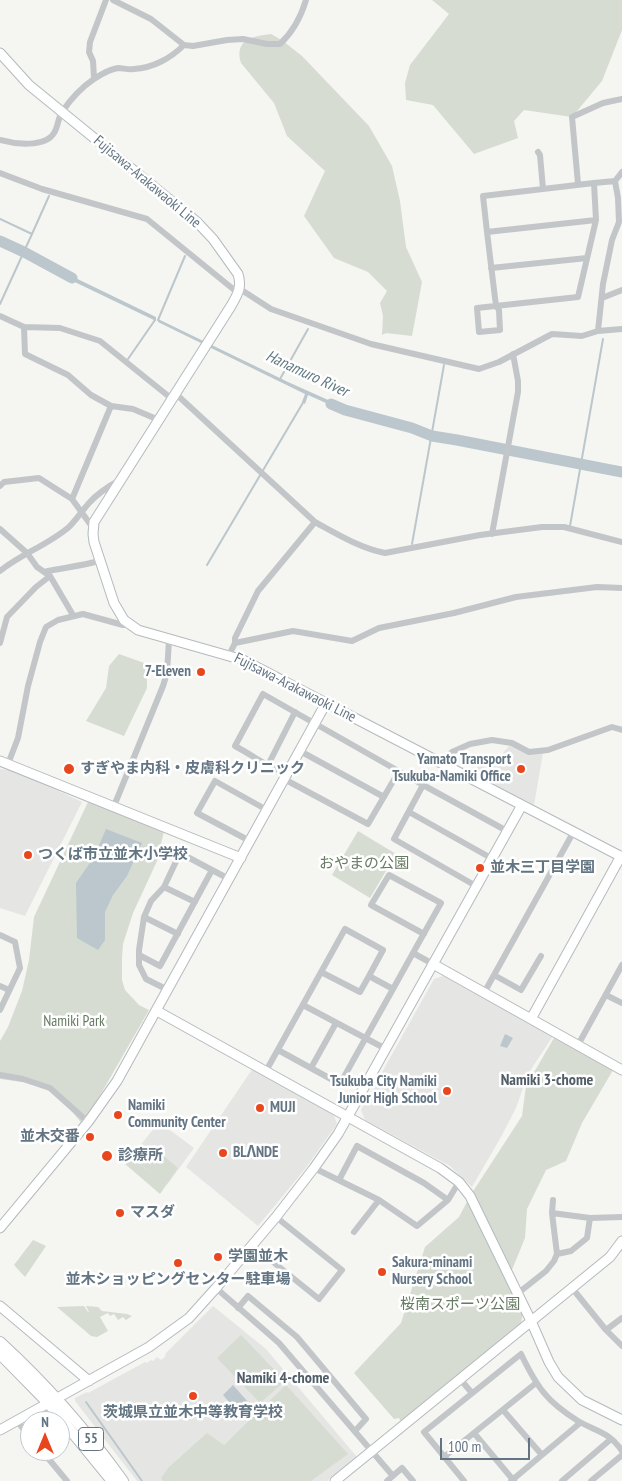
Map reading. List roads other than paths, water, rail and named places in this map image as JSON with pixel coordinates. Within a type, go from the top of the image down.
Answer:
[{"type":"main road","name":"55","points":[[0,1342],[96,1445],[123,1481]]},
{"type":"main road","name":"55","points":[[0,1354],[53,1401],[112,1481]]},
{"type":"street","points":[[94,78],[93,61],[89,52],[90,42],[106,0]]},
{"type":"street","points":[[113,0],[151,19],[184,45],[193,46],[243,39],[267,44],[280,44],[290,36],[303,11],[306,0]]},
{"type":"street","points":[[0,140],[14,144],[31,144],[50,138],[54,134],[62,112],[94,78],[116,68],[133,69],[151,66],[174,54],[184,45]]},
{"type":"street","name":"Fujisawa-Arakawaoki Line","points":[[0,53],[29,85],[162,192],[201,226],[213,239],[238,274],[239,291]]},
{"type":"street","points":[[578,184],[572,117],[603,103],[622,100]]},
{"type":"street","points":[[538,152],[540,155],[543,188]]},
{"type":"street","points":[[0,172],[42,189],[147,219],[239,291],[271,309],[372,344],[479,369],[499,362],[552,334],[582,336],[598,331],[622,329]]},
{"type":"street","points":[[594,183],[596,220],[578,297],[496,306],[477,308],[478,332],[500,330],[499,310],[496,306],[484,196],[543,188],[578,184],[615,181],[622,172]]},
{"type":"street","points":[[598,331],[603,284],[612,240],[619,222],[615,181]]},
{"type":"street","points":[[488,232],[596,220]]},
{"type":"street","points":[[492,268],[587,258]]},
{"type":"street","points":[[602,298],[622,290]]},
{"type":"street","points":[[129,625],[117,610],[99,561],[94,542],[94,522],[200,356],[239,291]]},
{"type":"street","points":[[0,316],[24,327],[60,328],[100,342],[174,396],[315,522],[356,544],[374,551],[385,553],[542,527],[564,527],[622,542]]},
{"type":"street","points":[[24,327],[25,354],[68,375],[91,395],[110,406],[133,409],[159,420]]},
{"type":"street","points":[[492,534],[518,392],[513,354]]},
{"type":"street","points":[[72,499],[110,406]]},
{"type":"street","points":[[0,486],[4,482],[39,478],[72,499],[94,528]]},
{"type":"street","points":[[0,571],[27,553],[54,539],[70,526],[90,501],[107,487],[120,480]]},
{"type":"street","points":[[229,655],[235,643],[235,638],[258,591],[315,522]]},
{"type":"street","points":[[0,529],[27,553],[37,567],[47,574],[74,615]]},
{"type":"street","points":[[0,643],[7,617],[47,574],[62,568],[82,566],[99,561]]},
{"type":"street","points":[[235,643],[293,631],[352,641],[386,626],[454,613],[516,597],[597,587],[622,588]]},
{"type":"street","points":[[129,625],[83,614],[51,623],[44,633],[28,686],[18,738],[4,763],[241,858]]},
{"type":"street","name":"Fujisawa-Arakawaoki Line","points":[[129,625],[138,630],[169,640],[229,655],[250,664],[622,856]]},
{"type":"street","points":[[114,806],[163,686],[167,673],[169,640]]},
{"type":"street","points":[[399,771],[368,824],[267,767],[252,755],[234,746],[263,694],[507,831]]},
{"type":"street","points":[[0,1228],[88,1122],[117,1081],[326,703]]},
{"type":"street","points":[[267,767],[295,712]]},
{"type":"street","points":[[440,762],[452,752],[470,744],[492,740],[512,743],[529,752],[548,750],[612,727],[622,730]]},
{"type":"street","points":[[300,751],[384,797]]},
{"type":"street","points":[[250,841],[197,813],[215,781],[267,810]]},
{"type":"street","points":[[423,785],[394,839],[476,886]]},
{"type":"street","points":[[0,1430],[149,1347],[170,1333],[189,1318],[276,1217],[314,1168],[348,1117],[522,805]]},
{"type":"street","points":[[408,812],[491,858]]},
{"type":"street","points":[[484,993],[574,831]]},
{"type":"street","points":[[168,990],[146,979],[139,965],[144,917],[151,901],[164,887],[180,853],[229,879]]},
{"type":"street","points":[[531,1019],[622,856]]},
{"type":"street","points":[[139,955],[160,966],[212,870]]},
{"type":"street","points":[[278,1050],[340,1084],[424,934],[441,903],[389,875],[371,905],[424,934]]},
{"type":"street","points":[[164,887],[195,902]]},
{"type":"street","points":[[144,917],[178,934]]},
{"type":"street","points":[[266,1071],[302,1005],[345,929],[383,950],[360,992],[321,972]]},
{"type":"street","points":[[0,935],[15,942],[20,968],[0,1010]]},
{"type":"street","points":[[413,953],[622,1070]]},
{"type":"street","points":[[494,975],[521,990],[541,956]]},
{"type":"street","points":[[578,1045],[622,965]]},
{"type":"street","points":[[369,976],[393,989]]},
{"type":"street","points":[[0,986],[9,990]]},
{"type":"street","points":[[606,995],[622,1003]]},
{"type":"street","points":[[302,1005],[386,1049]]},
{"type":"street","points":[[156,1011],[440,1168],[459,1182],[470,1196],[548,1362],[558,1377],[582,1400],[622,1420]]},
{"type":"street","points":[[311,1068],[336,1023]]},
{"type":"street","points":[[0,1075],[23,1079],[50,1088],[88,1122]]},
{"type":"street","points":[[339,1180],[358,1146],[424,1183],[448,1200]]},
{"type":"street","points":[[314,1168],[379,1200],[417,1226],[448,1200],[459,1182]]},
{"type":"street","points":[[354,1232],[379,1200]]},
{"type":"street","points":[[517,1294],[546,1271],[557,1254],[552,1213],[553,1200]]},
{"type":"street","points":[[552,1213],[590,1218],[622,1217]]},
{"type":"street","points":[[252,1245],[319,1299],[342,1270],[276,1217]]},
{"type":"street","points":[[557,1254],[571,1251],[587,1238],[590,1218]]},
{"type":"street","points":[[335,1481],[610,1257],[622,1241]]},
{"type":"street","points":[[216,1288],[279,1343],[392,1476]]},
{"type":"street","points":[[572,1288],[606,1330],[622,1346]]},
{"type":"street","points":[[238,1308],[248,1296],[297,1337],[366,1419],[355,1431]]},
{"type":"street","points":[[0,1306],[89,1381]]},
{"type":"street","points":[[606,1330],[622,1318]]},
{"type":"street","points":[[464,1481],[424,1432],[521,1354],[542,1393],[559,1409],[580,1422],[602,1431],[622,1451]]},
{"type":"street","points":[[460,1379],[472,1393]]},
{"type":"street","points":[[444,1457],[536,1383]]},
{"type":"street","points":[[503,1410],[542,1455]]},
{"type":"street","points":[[17,1421],[20,1425]]},
{"type":"street","points":[[474,1433],[513,1481],[580,1422]]},
{"type":"street","points":[[562,1481],[611,1439]]},
{"type":"street","points":[[591,1481],[622,1455]]},
{"type":"street","points":[[50,1461],[67,1481]]},
{"type":"street","points":[[386,1481],[402,1468],[413,1481]]},
{"type":"waterway","points":[[32,234],[49,196]]},
{"type":"waterway","name":"Hanamuro River","points":[[0,219],[32,234],[0,304]]},
{"type":"waterway","name":"Hanamuro River","points":[[0,241],[72,278]]},
{"type":"waterway","points":[[158,320],[185,256]]},
{"type":"waterway","points":[[128,359],[155,320]]},
{"type":"waterway","points":[[280,379],[308,329]]},
{"type":"waterway","points":[[570,526],[603,339]]},
{"type":"waterway","points":[[412,544],[444,365]]},
{"type":"waterway","points":[[207,565],[304,401]]},
{"type":"waterway","name":"Hanamuro River","points":[[331,404],[345,410],[412,428],[432,436],[622,472]]},
{"type":"waterway","points":[[86,1402],[142,1481]]},
{"type":"place","name":"7-Eleven","points":[[201,672]]},
{"type":"place","name":"すぎやま内科・皮膚科クリニック","points":[[69,769]]},
{"type":"place","name":"Yamato Transport Tsukuba-Namiki Office","points":[[521,769]]},
{"type":"place","name":"つくば市立並木小学校","points":[[28,855]]},
{"type":"place","name":"並木三丁目学園","points":[[480,868]]},
{"type":"place","name":"Tsukuba City Namiki Junior High School","points":[[447,1091]]},
{"type":"place","name":"MUJI","points":[[260,1108]]},
{"type":"place","name":"Namiki Community Center","points":[[118,1115]]},
{"type":"place","name":"並木交番","points":[[90,1137]]},
{"type":"place","name":"BLΛNDE","points":[[223,1153]]},
{"type":"place","name":"診療所","points":[[107,1156]]},
{"type":"place","name":"マスダ","points":[[120,1213]]},
{"type":"place","name":"学園並木","points":[[218,1257]]},
{"type":"place","name":"並木ショッピングセンター駐車場","points":[[178,1263]]},
{"type":"place","name":"Sakura-minami Nursery School","points":[[382,1272]]},
{"type":"place","name":"茨城県立並木中等教育学校","points":[[193,1396]]},
{"type":"district","name":"Namiki 3-chome","points":[[547,1080]]},
{"type":"district","name":"Namiki 4-chome","points":[[283,1378]]},
{"type":"park label","name":"おやまの公園","points":[[364,864]]},
{"type":"park label","name":"Namiki Park","points":[[74,1022]]},
{"type":"park label","name":"桜南スポーツ公園","points":[[460,1305]]}]
